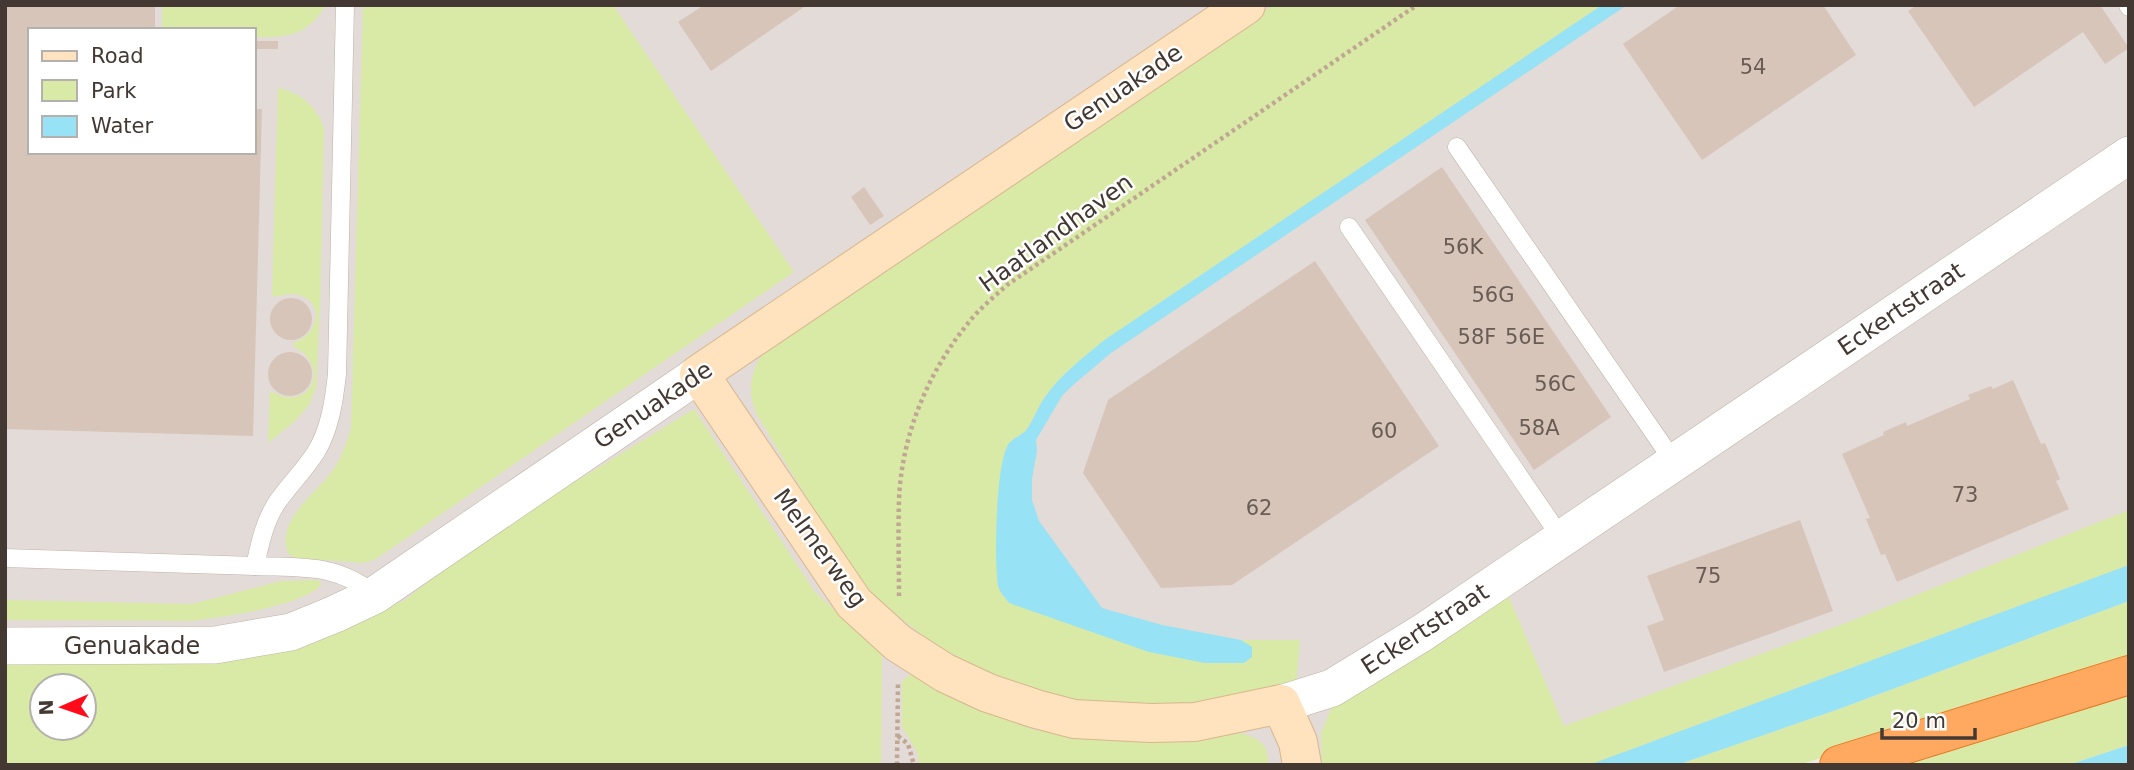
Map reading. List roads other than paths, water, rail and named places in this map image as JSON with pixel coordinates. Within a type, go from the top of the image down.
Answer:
[{"type":"highway","points":[[1839,765],[2129,675]]},
{"type":"street","name":"Genuakade","points":[[5,646],[215,645],[291,632],[375,595],[1246,5]]},
{"type":"street","name":"Eckertstraat","points":[[1281,704],[1332,688],[1422,633],[2129,155]]},
{"type":"street","name":"Melmerweg","points":[[699,374],[854,603],[898,643],[945,673],[988,693],[1074,719],[1195,722],[1281,704]]},
{"type":"street","points":[[1281,704],[1298,742],[1303,765]]},
{"type":"lane","points":[[255,566],[262,531],[275,505],[317,451],[334,403],[337,374],[345,5]]},
{"type":"lane","points":[[1457,147],[1674,462]]},
{"type":"lane","points":[[1349,227],[1562,539]]},
{"type":"lane","points":[[5,558],[329,570],[342,573],[375,595]]},
{"type":"water","points":[[1602,5],[1627,5],[1111,353],[1062,396],[1036,440],[1032,500],[1039,521],[1102,608],[1162,625],[1241,640],[1252,647],[1252,657],[1244,663],[1205,663],[1149,652],[1009,603],[999,588],[997,573],[997,515],[1003,458],[1009,444],[1027,429],[1045,397],[1065,374],[1103,341]]},
{"type":"water","points":[[2129,565],[2129,601],[1839,709],[1677,765],[1589,765]]},
{"type":"water","points":[[2129,745],[2129,765],[2068,765]]}]
